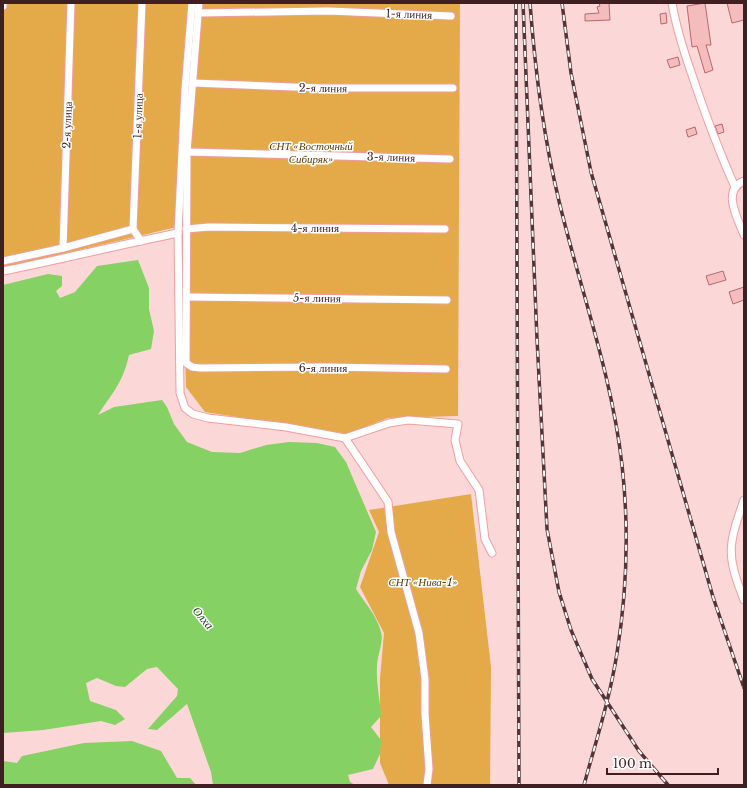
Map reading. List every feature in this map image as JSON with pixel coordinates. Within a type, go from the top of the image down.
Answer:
[{"type":"street","name":"2-я улица","points":[[63,248],[71,3]]},
{"type":"street","name":"1-я улица","points":[[133,229],[142,3]]},
{"type":"street","points":[[192,3],[185,89],[178,233],[180,393],[185,408],[193,414],[208,418],[286,427],[345,438],[389,423],[408,420],[458,424],[455,440],[460,461],[479,490],[485,539],[492,553]]},
{"type":"street","points":[[188,297],[186,229],[188,152],[199,3]]},
{"type":"street","points":[[672,3],[678,32],[695,85],[717,145],[735,187]]},
{"type":"street","name":"1-я линия","points":[[198,13],[328,11],[451,16]]},
{"type":"street","name":"2-я линия","points":[[193,83],[321,88],[453,88]]},
{"type":"street","name":"3-я линия","points":[[188,152],[450,159]]},
{"type":"street","points":[[744,181],[735,187],[732,194],[733,204],[744,235]]},
{"type":"street","points":[[3,261],[63,248],[133,229],[141,241]]},
{"type":"street","name":"4-я линия","points":[[186,229],[445,229]]},
{"type":"street","points":[[3,271],[178,233]]},
{"type":"street","name":"5-я линия","points":[[188,297],[447,300]]},
{"type":"street","name":"6-я линия","points":[[188,297],[186,363],[192,367],[446,369]]},
{"type":"street","points":[[345,438],[388,502],[391,532],[419,633],[425,679],[425,714],[429,769],[427,785]]},
{"type":"street","points":[[744,500],[732,536],[730,553],[733,571],[744,600]]},
{"type":"green space","name":"СНТ «Восточный Сибиряк»","points":[[3,3],[460,3],[458,416],[388,418],[347,434],[205,412],[186,387],[181,226],[3,268]]},
{"type":"green space","name":"СНТ «Нива-1»","points":[[471,494],[491,667],[490,785],[389,785],[380,763],[380,678],[384,633],[360,587],[379,532],[369,510]]},
{"type":"water","name":"Олха","points":[[138,260],[149,288],[149,309],[154,331],[151,349],[129,355],[124,373],[98,415],[114,407],[162,400],[167,407],[174,424],[187,442],[212,452],[240,453],[266,445],[289,442],[317,443],[335,447],[346,462],[376,532],[372,550],[361,571],[356,589],[374,615],[382,636],[377,662],[381,716],[371,727],[381,740],[380,754],[373,769],[348,775],[350,782],[355,785],[213,785],[211,772],[187,704],[157,730],[148,729],[177,696],[178,689],[157,667],[147,669],[125,687],[116,686],[97,678],[86,683],[90,701],[116,710],[125,719],[115,725],[101,721],[43,730],[3,733],[3,285],[48,274],[62,276],[62,286],[56,291],[60,298],[75,292],[97,266]]},
{"type":"water","points":[[132,741],[161,751],[177,778],[190,778],[196,785],[3,785],[3,761],[17,763],[22,756],[84,743]]},
{"type":"building","points":[[599,3],[609,3],[610,20],[585,21],[585,14],[599,13],[597,7],[600,6]]},
{"type":"building","points":[[705,3],[711,45],[706,45],[713,70],[705,73],[697,46],[692,47],[687,6]]},
{"type":"building","points":[[727,3],[744,3],[744,20],[732,23]]},
{"type":"building","points":[[666,13],[667,23],[661,24],[660,14]]},
{"type":"building","points":[[678,57],[680,65],[670,68],[667,60]]},
{"type":"building","points":[[722,124],[724,132],[718,134],[715,126]]},
{"type":"building","points":[[695,127],[697,134],[688,137],[686,130]]},
{"type":"building","points":[[723,271],[726,280],[709,285],[706,276]]},
{"type":"building","points":[[744,287],[744,300],[733,304],[729,292]]},
{"type":"railway","points":[[516,3],[519,785]]},
{"type":"railway","points":[[523,3],[537,339],[547,529],[559,592],[571,630],[592,679],[639,751],[668,785]]},
{"type":"railway","points":[[530,3],[537,78],[548,152],[567,234],[595,332],[611,398],[622,465],[626,512],[625,583],[617,653],[611,686],[584,785]]},
{"type":"railway","points":[[562,3],[571,73],[591,172],[713,597],[744,688]]}]
